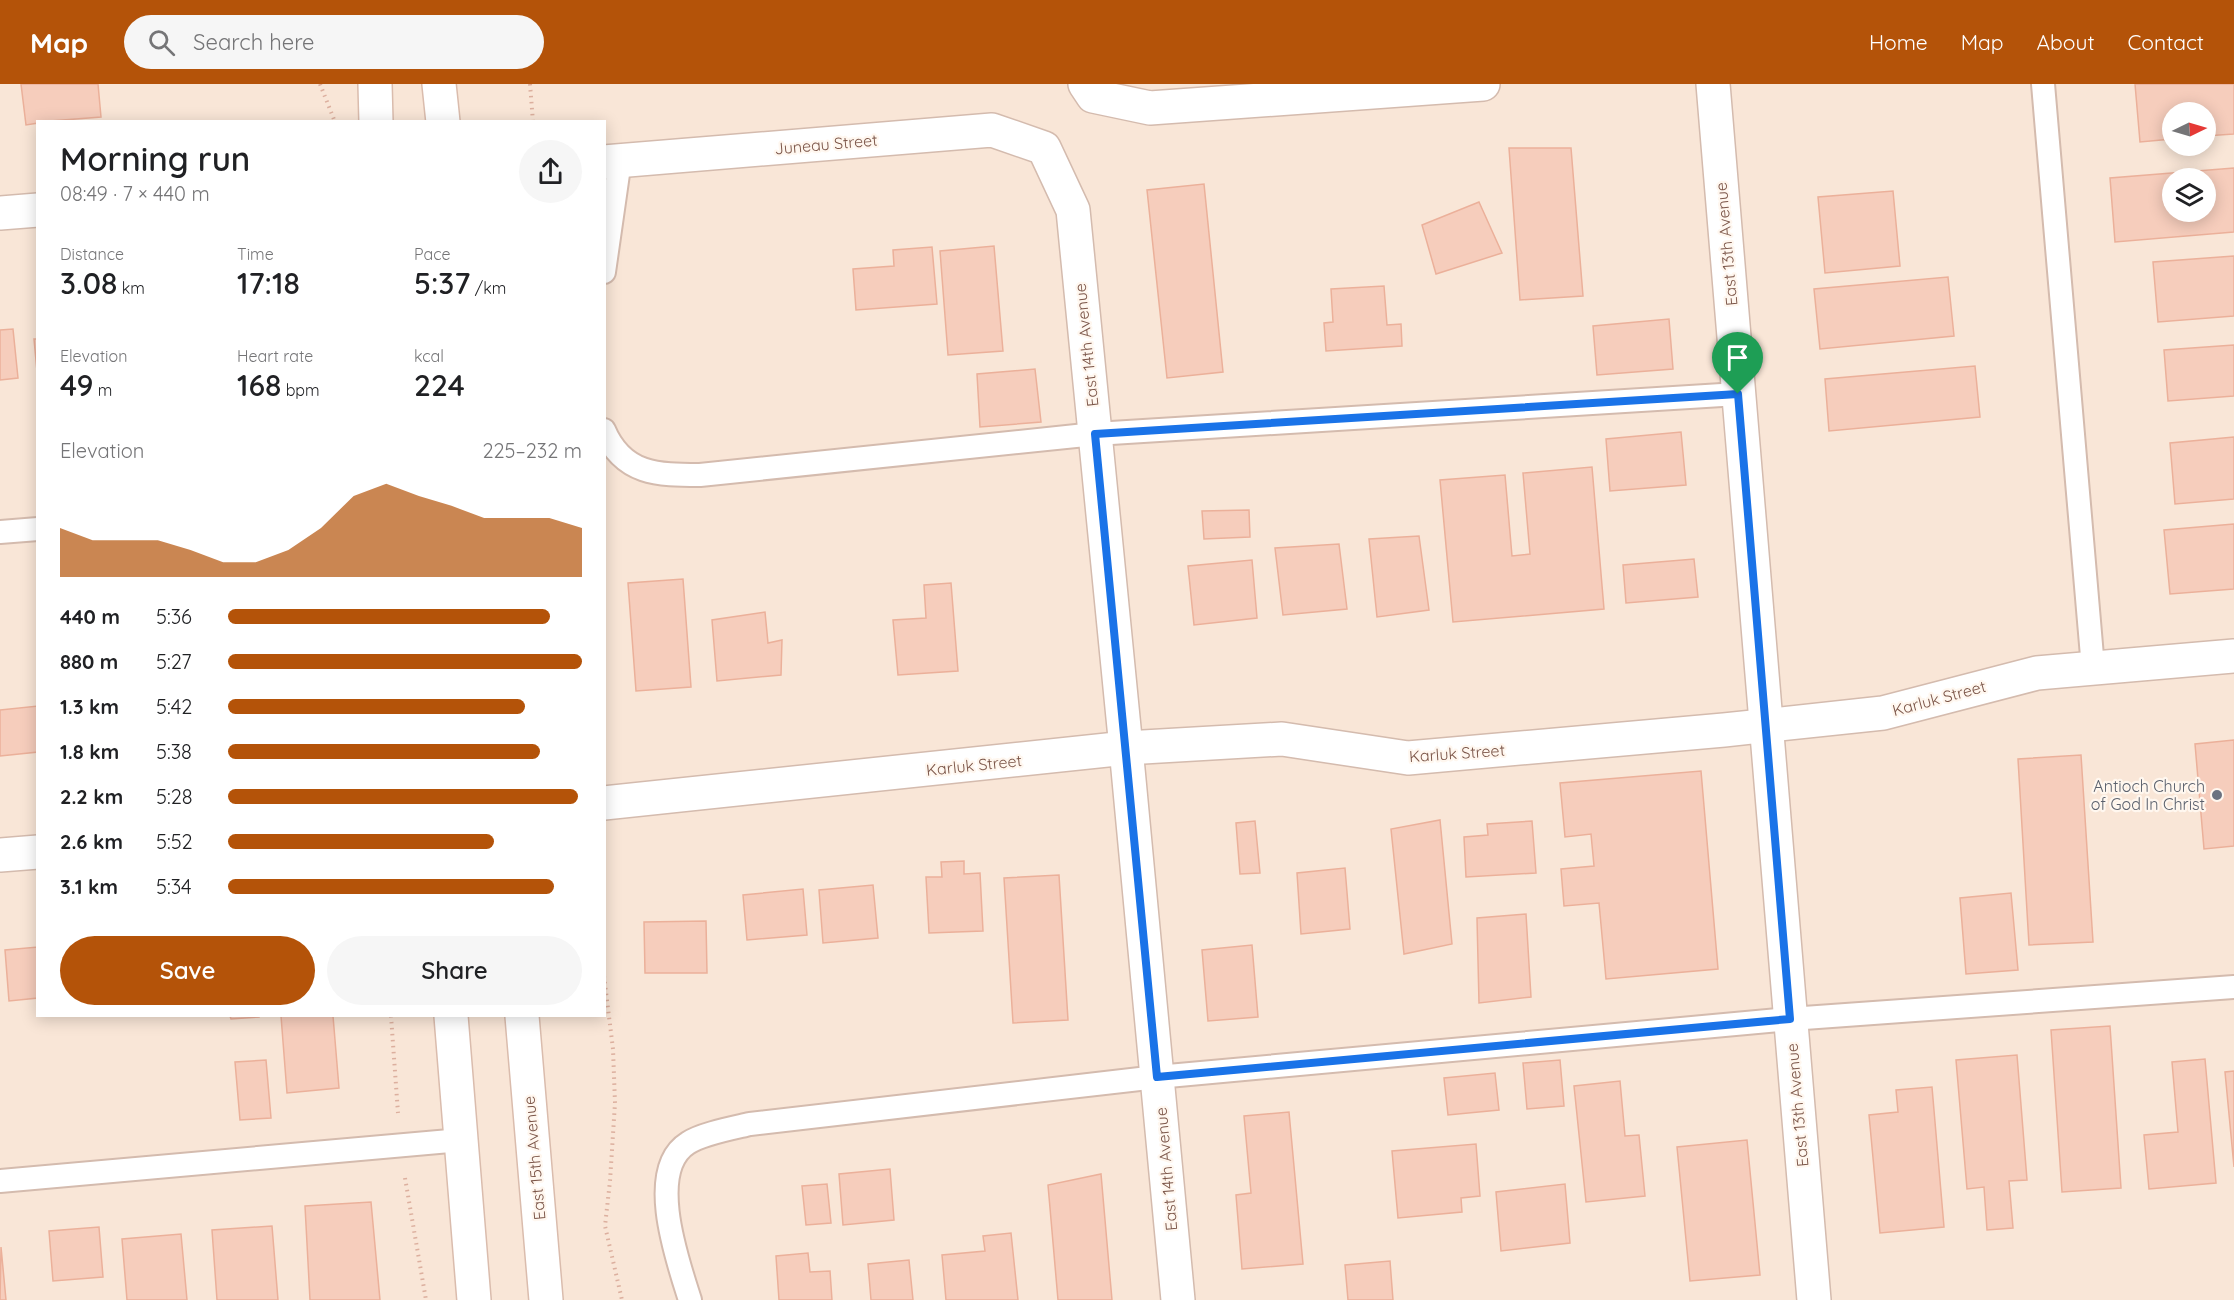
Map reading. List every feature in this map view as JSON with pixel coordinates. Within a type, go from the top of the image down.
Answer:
[{"type":"street","points":[[375,84],[376,120]]},
{"type":"street","points":[[439,84],[442,120]]},
{"type":"street","points":[[1089,90],[1150,108],[1484,84]]},
{"type":"street","name":"East 13th Avenue","points":[[1713,84],[1814,1300]]},
{"type":"street","name":"Juneau Street","points":[[612,161],[992,130],[1044,148]]},
{"type":"street","name":"East 14th Avenue","points":[[1044,148],[1073,210],[1178,1300]]},
{"type":"street","points":[[0,213],[36,210]]},
{"type":"street","name":"Karluk Street","points":[[606,803],[1126,748],[1282,739],[1408,758],[1765,726],[1883,713],[2037,673],[2234,656]]},
{"type":"street","points":[[0,855],[36,852]]},
{"type":"street","points":[[451,1017],[474,1300]]},
{"type":"street","name":"East 15th Avenue","points":[[522,1017],[546,1300]]},
{"type":"lane","points":[[2043,84],[2093,668]]},
{"type":"lane","points":[[606,244],[612,161]]},
{"type":"lane","points":[[606,434],[615,450],[637,468],[663,475],[700,475],[1095,434],[1738,394]]},
{"type":"lane","points":[[0,532],[36,529]]},
{"type":"lane","points":[[690,1300],[670,1234],[666,1186],[670,1163],[687,1143],[750,1124],[1157,1077],[1790,1019],[2234,987]]},
{"type":"lane","points":[[0,1181],[461,1140]]},
{"type":"path","points":[[320,84],[334,120]]},
{"type":"path","points":[[530,84],[533,120]]},
{"type":"path","points":[[606,992],[613,1049],[615,1103],[605,1226],[622,1300]]},
{"type":"shaded area","points":[[0,84],[2234,84],[2234,1300],[0,1300]]},
{"type":"building","points":[[21,84],[98,84],[101,117],[36,120],[36,123],[26,125]]},
{"type":"building","points":[[2135,84],[2234,84],[2234,134],[2216,135],[2216,102],[2162,102],[2162,140],[2140,142]]},
{"type":"building","points":[[1509,148],[1571,148],[1583,296],[1520,300]]},
{"type":"building","points":[[2234,168],[2234,232],[2115,242],[2110,178],[2162,174],[2162,222],[2216,222],[2216,169]]},
{"type":"building","points":[[1204,184],[1223,372],[1167,378],[1147,190]]},
{"type":"building","points":[[1893,191],[1900,266],[1825,273],[1818,197]]},
{"type":"building","points":[[1479,202],[1502,253],[1436,274],[1422,225]]},
{"type":"building","points":[[994,246],[1003,351],[948,355],[940,251]]},
{"type":"building","points":[[932,247],[937,304],[856,310],[853,269],[894,266],[893,250]]},
{"type":"building","points":[[2234,256],[2234,316],[2158,322],[2153,262]]},
{"type":"building","points":[[1948,277],[1954,336],[1820,349],[1814,289]]},
{"type":"building","points":[[1384,286],[1387,325],[1401,324],[1402,346],[1326,351],[1324,323],[1333,322],[1331,289]]},
{"type":"building","points":[[1669,319],[1673,369],[1597,375],[1593,326]]},
{"type":"building","points":[[13,329],[18,378],[0,380],[0,330]]},
{"type":"building","points":[[2234,345],[2234,396],[2168,401],[2164,350]]},
{"type":"building","points":[[1975,366],[1980,417],[1829,431],[1825,379]]},
{"type":"building","points":[[1035,369],[1041,422],[980,427],[977,374]]},
{"type":"building","points":[[1681,432],[1686,485],[1610,491],[1606,439]]},
{"type":"building","points":[[2234,437],[2234,499],[2175,504],[2170,443]]},
{"type":"building","points":[[1592,467],[1604,609],[1453,622],[1440,480],[1505,475],[1512,556],[1530,554],[1523,473]]},
{"type":"building","points":[[1249,510],[1250,537],[1204,539],[1202,511]]},
{"type":"building","points":[[2234,524],[2234,589],[2170,594],[2164,530]]},
{"type":"building","points":[[1419,536],[1429,610],[1377,617],[1369,539]]},
{"type":"building","points":[[1339,544],[1347,609],[1283,615],[1275,548]]},
{"type":"building","points":[[1694,559],[1698,597],[1626,603],[1623,565]]},
{"type":"building","points":[[1252,560],[1257,618],[1194,625],[1188,566]]},
{"type":"building","points":[[683,579],[691,687],[636,691],[628,583]]},
{"type":"building","points":[[951,583],[958,671],[898,675],[893,620],[926,618],[924,585]]},
{"type":"building","points":[[765,612],[768,643],[782,640],[781,675],[717,681],[712,620]]},
{"type":"building","points":[[36,706],[36,752],[0,756],[0,710]]},
{"type":"building","name":"Antioch Church of God In Christ","points":[[2234,740],[2234,846],[2204,849],[2195,744]]},
{"type":"building","points":[[2081,755],[2093,942],[2029,945],[2018,759]]},
{"type":"building","points":[[1701,771],[1718,969],[1606,979],[1599,903],[1564,906],[1561,869],[1594,866],[1591,834],[1565,837],[1560,783]]},
{"type":"building","points":[[1440,820],[1452,944],[1404,954],[1391,829]]},
{"type":"building","points":[[1255,821],[1260,873],[1240,874],[1236,823]]},
{"type":"building","points":[[1532,821],[1536,873],[1466,877],[1464,837],[1488,835],[1487,824]]},
{"type":"building","points":[[964,861],[964,874],[980,873],[983,931],[929,933],[926,877],[942,877],[941,862]]},
{"type":"building","points":[[1345,868],[1350,929],[1301,934],[1297,873]]},
{"type":"building","points":[[1059,875],[1068,1020],[1013,1023],[1004,878]]},
{"type":"building","points":[[873,885],[878,938],[823,943],[819,890]]},
{"type":"building","points":[[803,889],[807,935],[747,940],[743,895]]},
{"type":"building","points":[[2011,893],[2018,970],[1966,974],[1960,898]]},
{"type":"building","points":[[1526,914],[1531,997],[1479,1003],[1477,918]]},
{"type":"building","points":[[706,921],[707,973],[645,973],[644,922]]},
{"type":"building","points":[[1252,945],[1258,1017],[1208,1021],[1202,950]]},
{"type":"building","points":[[36,947],[36,998],[9,1001],[5,950]]},
{"type":"building","points":[[230,1017],[259,1017],[231,1019]]},
{"type":"building","points":[[281,1017],[333,1017],[339,1088],[287,1093]]},
{"type":"building","points":[[2110,1026],[2121,1188],[2062,1192],[2051,1030]]},
{"type":"building","points":[[2017,1055],[2027,1180],[2009,1181],[2013,1228],[1987,1230],[1984,1187],[1967,1189],[1956,1060]]},
{"type":"building","points":[[2205,1059],[2216,1183],[2149,1189],[2144,1135],[2178,1132],[2172,1062]]},
{"type":"building","points":[[266,1060],[271,1118],[240,1120],[235,1062]]},
{"type":"building","points":[[1560,1060],[1564,1106],[1527,1109],[1523,1063]]},
{"type":"building","points":[[2234,1071],[2234,1167],[2225,1072]]},
{"type":"building","points":[[1495,1073],[1499,1110],[1448,1115],[1444,1078]]},
{"type":"building","points":[[1620,1081],[1625,1136],[1639,1135],[1645,1196],[1586,1202],[1574,1086]]},
{"type":"building","points":[[1932,1087],[1944,1227],[1880,1233],[1869,1115],[1898,1112],[1896,1090]]},
{"type":"building","points":[[1289,1112],[1303,1264],[1242,1269],[1236,1195],[1251,1193],[1244,1116]]},
{"type":"building","points":[[1747,1140],[1760,1275],[1690,1281],[1677,1147]]},
{"type":"building","points":[[1476,1144],[1480,1196],[1461,1198],[1462,1212],[1398,1218],[1392,1151]]},
{"type":"building","points":[[890,1169],[894,1220],[843,1225],[839,1174]]},
{"type":"building","points":[[1101,1174],[1112,1300],[1058,1300],[1048,1185]]},
{"type":"building","points":[[827,1184],[831,1223],[806,1225],[802,1186]]},
{"type":"building","points":[[1565,1184],[1570,1243],[1501,1251],[1496,1192]]},
{"type":"building","points":[[371,1202],[380,1300],[310,1300],[305,1206]]},
{"type":"building","points":[[272,1226],[278,1300],[217,1300],[212,1230]]},
{"type":"building","points":[[99,1227],[103,1277],[53,1281],[49,1231]]},
{"type":"building","points":[[1011,1233],[1018,1300],[946,1300],[942,1255],[985,1251],[983,1236]]},
{"type":"building","points":[[181,1234],[187,1300],[127,1300],[122,1239]]},
{"type":"building","points":[[1,1247],[6,1300],[0,1300]]},
{"type":"building","points":[[808,1253],[810,1272],[830,1271],[832,1300],[779,1300],[776,1256]]},
{"type":"building","points":[[909,1260],[913,1300],[871,1300],[868,1264]]},
{"type":"building","points":[[1390,1261],[1393,1300],[1348,1300],[1345,1265]]},
{"type":"place","name":"Antioch Church of God In Christ","points":[[2217,795]]},
{"type":"route","points":[[1738,394],[1790,1019],[1157,1077],[1095,434],[1738,394]]}]
